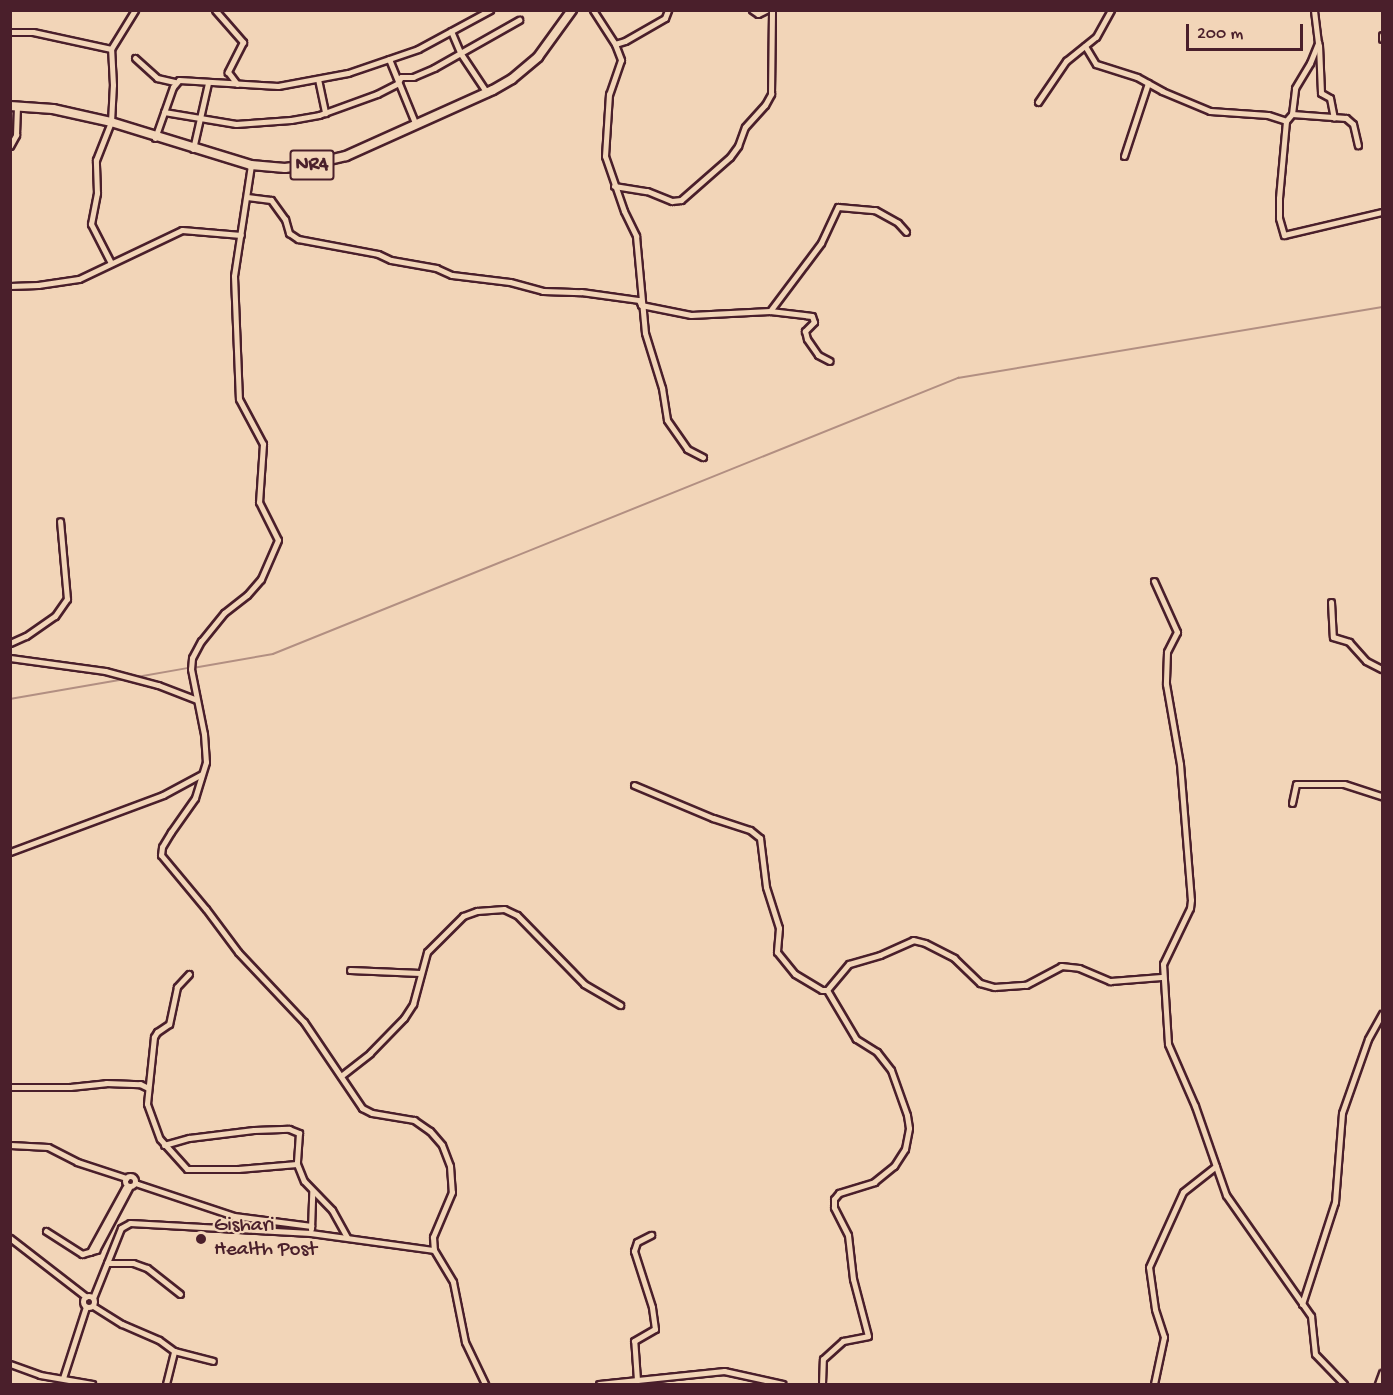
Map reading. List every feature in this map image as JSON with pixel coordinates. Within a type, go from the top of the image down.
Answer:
[{"type":"highway","name":"NR4","points":[[14,106],[53,109],[111,122],[155,138],[251,165],[297,167],[332,160],[416,125],[487,93],[512,79],[537,57],[572,10]]},
{"type":"street","points":[[111,263],[96,238],[91,220],[97,204],[96,156],[111,122],[113,86],[111,48],[135,10]]},
{"type":"street","points":[[215,10],[243,42],[228,72],[237,84]]},
{"type":"street","points":[[135,58],[157,78],[175,82],[185,79],[208,83],[278,86],[348,73],[417,49],[490,10]]},
{"type":"street","points":[[592,10],[615,44],[621,60],[609,94],[605,156],[614,186],[636,236],[645,333],[662,388],[668,420],[687,449],[703,457]]},
{"type":"street","points":[[615,44],[625,41],[665,18],[668,10]]},
{"type":"street","points":[[752,10],[758,14],[766,10]]},
{"type":"street","points":[[614,186],[647,191],[672,201],[681,200],[730,157],[738,146],[745,128],[765,105],[771,94],[772,10]]},
{"type":"street","points":[[1038,102],[1066,61],[1096,37],[1111,10]]},
{"type":"street","points":[[1314,10],[1321,93],[1330,98],[1334,118]]},
{"type":"street","points":[[164,112],[236,124],[264,123],[325,113],[359,102],[397,84],[401,77],[412,76],[461,54],[519,20]]},
{"type":"street","points":[[451,31],[461,54],[487,93]]},
{"type":"street","points":[[10,32],[42,33],[111,48]]},
{"type":"street","points":[[1318,43],[1310,63],[1295,88],[1292,114],[1286,120],[1279,198],[1279,218],[1284,235],[1383,212]]},
{"type":"street","points":[[1085,46],[1096,64],[1119,70],[1210,111],[1268,115],[1286,120]]},
{"type":"street","points":[[389,59],[397,84],[416,125]]},
{"type":"street","points":[[318,79],[325,113]]},
{"type":"street","points":[[155,138],[175,82]]},
{"type":"street","points":[[193,149],[208,83]]},
{"type":"street","points":[[1124,156],[1148,83]]},
{"type":"street","points":[[10,146],[16,135],[14,106]]},
{"type":"street","points":[[1292,114],[1350,120],[1358,145]]},
{"type":"street","points":[[251,165],[234,276],[239,399],[262,444],[259,502],[278,540],[261,579],[248,595],[224,613],[197,648],[191,665],[195,699],[206,747],[202,774],[195,798],[171,832],[161,855],[238,952],[288,1002],[327,1052],[357,1102],[367,1111],[414,1120],[425,1126],[442,1145],[450,1166],[452,1192],[433,1237],[434,1250],[453,1282],[465,1342],[485,1384]]},
{"type":"street","points":[[247,197],[272,200],[285,219],[289,233],[298,240],[378,254],[391,260],[436,268],[452,275],[510,282],[543,291],[639,300],[641,305]]},
{"type":"street","points":[[770,311],[821,243],[836,208],[875,210],[906,232]]},
{"type":"street","points":[[10,286],[72,281],[182,230],[241,235]]},
{"type":"street","points":[[641,305],[691,315],[770,311],[812,316],[814,322],[806,331],[807,339],[818,355],[830,362]]},
{"type":"street","points":[[10,643],[26,636],[55,616],[65,604],[68,591],[60,521]]},
{"type":"street","points":[[1154,581],[1177,633],[1167,652],[1166,684],[1180,764],[1191,900],[1191,909],[1166,955],[1162,977],[1168,1044],[1195,1106],[1226,1195],[1311,1316],[1315,1354],[1344,1384]]},
{"type":"street","points":[[1331,602],[1333,637],[1349,642],[1366,661],[1383,669]]},
{"type":"street","points":[[10,658],[111,672],[195,699]]},
{"type":"street","points":[[10,852],[144,802],[202,774]]},
{"type":"street","points":[[1292,803],[1296,784],[1344,784],[1383,796]]},
{"type":"street","points":[[634,785],[713,818],[750,830],[760,838],[766,887],[779,928],[777,952],[795,974],[822,990],[828,990]]},
{"type":"street","points":[[341,1076],[370,1053],[381,1039],[399,1025],[413,1004],[427,951],[463,916],[483,910],[504,909],[517,915],[584,984],[620,1005]]},
{"type":"street","points":[[828,990],[849,964],[880,955],[913,940],[925,943],[954,958],[980,983],[994,987],[1026,985],[1061,966],[1079,968],[1110,981],[1162,977]]},
{"type":"street","points":[[350,970],[420,973]]},
{"type":"street","points":[[189,974],[177,987],[169,1024],[155,1034],[148,1088],[148,1108],[164,1144],[184,1167],[191,1170],[297,1164]]},
{"type":"street","points":[[822,1384],[823,1359],[843,1341],[868,1336],[851,1271],[848,1235],[834,1207],[834,1199],[839,1193],[874,1182],[894,1166],[905,1149],[909,1128],[907,1115],[891,1070],[877,1052],[856,1039],[828,990]]},
{"type":"street","points":[[1302,1304],[1335,1202],[1342,1113],[1368,1039],[1383,1014]]},
{"type":"street","points":[[10,1087],[70,1087],[106,1083],[140,1084],[148,1088]]},
{"type":"street","points":[[164,1144],[189,1138],[254,1130],[289,1130],[299,1133],[297,1164],[312,1191],[332,1210],[347,1237]]},
{"type":"street","points":[[10,1145],[48,1148],[130,1183],[234,1216],[311,1226]]},
{"type":"street","points":[[1154,1384],[1164,1337],[1155,1309],[1149,1267],[1183,1192],[1216,1166]]},
{"type":"street","points":[[46,1231],[82,1254],[96,1250],[130,1183]]},
{"type":"street","points":[[90,1252],[130,1183]]},
{"type":"street","points":[[311,1233],[312,1191]]},
{"type":"street","points":[[108,1226],[121,1228],[130,1223],[311,1233],[434,1250]]},
{"type":"street","points":[[121,1228],[107,1263],[89,1298],[83,1302],[122,1324],[150,1335],[174,1351],[213,1361]]},
{"type":"street","points":[[637,1380],[634,1341],[655,1329],[652,1307],[634,1251],[637,1242],[651,1235]]},
{"type":"street","points":[[10,1238],[89,1298],[90,1307],[63,1378]]},
{"type":"street","points":[[107,1263],[133,1263],[147,1268],[180,1294]]},
{"type":"street","points":[[166,1384],[174,1351]]},
{"type":"street","points":[[10,1364],[40,1375],[92,1384]]},
{"type":"street","points":[[599,1384],[724,1371],[770,1383],[783,1384]]},
{"type":"street","points":[[1378,1384],[1383,1373]]},
{"type":"waterway","points":[[193,668],[273,654],[958,378],[1382,307]]},
{"type":"waterway","points":[[137,677],[188,668]]},
{"type":"waterway","points":[[10,699],[126,679]]},
{"type":"place","name":"Gishari Health Post","points":[[201,1239]]}]
